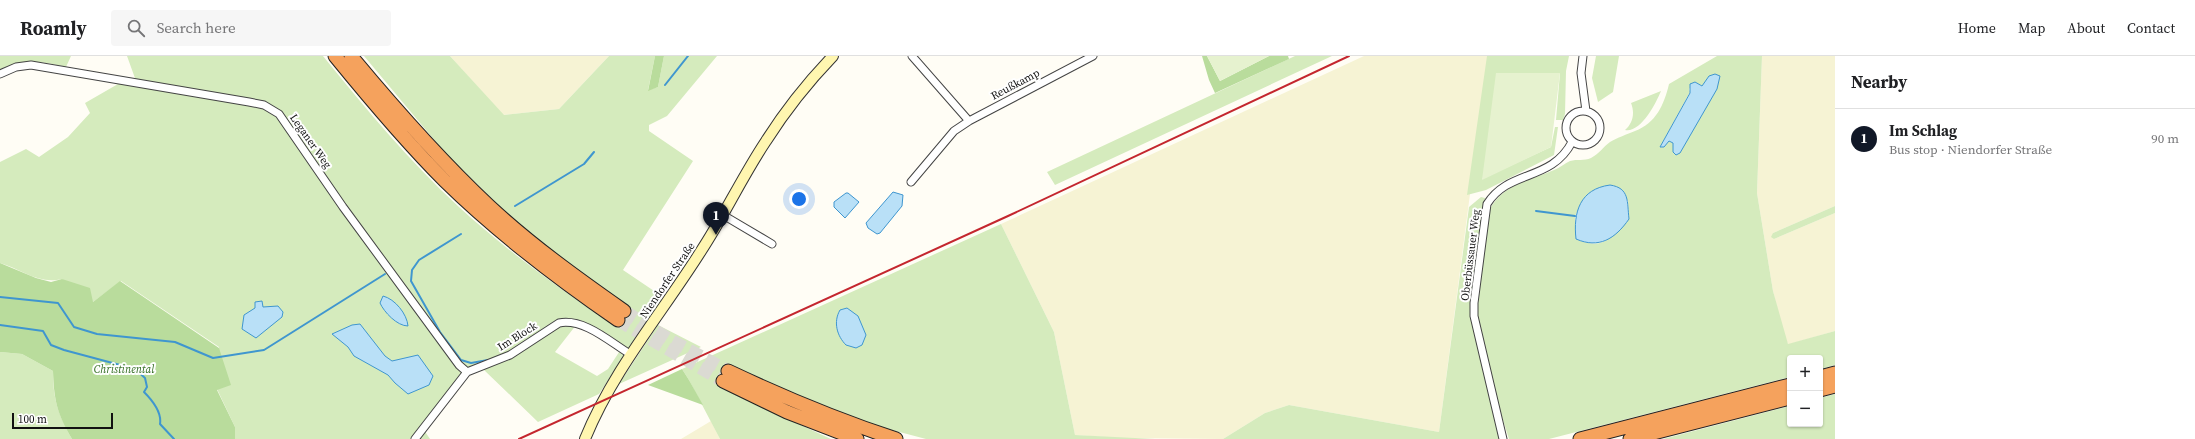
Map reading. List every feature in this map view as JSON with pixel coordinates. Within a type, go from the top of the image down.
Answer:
[{"type":"highway","points":[[335,56],[409,144],[477,211],[556,276],[621,316],[490,207],[419,136],[352,56]]},
{"type":"highway","points":[[1823,376],[1835,373]]},
{"type":"highway","points":[[857,439],[787,412],[725,376],[855,426],[896,439]]},
{"type":"highway","points":[[1580,439],[1787,385]]},
{"type":"highway","points":[[1823,389],[1835,386]]},
{"type":"highway","points":[[1630,439],[1787,399]]},
{"type":"main road","name":"Niendorfer Straße","points":[[585,439],[603,401],[630,354],[702,251],[765,142],[807,85],[833,56]]},
{"type":"street","points":[[912,56],[968,121]]},
{"type":"street","name":"Reußkamp","points":[[911,182],[954,131],[968,121],[1093,56]]},
{"type":"street","points":[[1582,56],[1580,73],[1586,111]]},
{"type":"street","name":"Leganer Weg","points":[[0,74],[16,67],[32,65],[249,102],[264,105],[279,114],[343,207],[459,365],[467,372]]},
{"type":"street","points":[[1586,111],[1594,114],[1599,121],[1600,133],[1595,140],[1588,145],[1580,145],[1572,142],[1567,135],[1566,123],[1574,113],[1586,111]]},
{"type":"street","name":"Oberbüssauer Weg","points":[[1502,438],[1474,316],[1474,303],[1487,204],[1492,196],[1506,186],[1554,165],[1567,152],[1572,142]]},
{"type":"street","points":[[723,215],[772,244]]},
{"type":"street","name":"Im Block","points":[[467,372],[510,355],[552,327],[568,321],[581,325],[630,354]]},
{"type":"street","points":[[415,439],[467,372]]},
{"type":"shaded area","points":[[450,56],[609,56],[559,109],[503,115]]},
{"type":"shaded area","points":[[1364,56],[1488,56],[1439,432],[1289,405],[1265,413],[1223,439],[1120,438],[1075,435],[1054,332],[1001,224]]},
{"type":"shaded area","points":[[1762,56],[1835,56],[1835,206],[1773,233],[1774,239],[1835,213],[1835,331],[1790,344],[1788,344],[1784,335],[1773,291],[1757,193]]},
{"type":"shaded area","points":[[711,421],[720,439],[681,439]]},
{"type":"green space","points":[[0,56],[71,56],[66,67],[48,63],[33,62],[17,64],[0,70]]},
{"type":"green space","points":[[127,56],[323,56],[405,153],[459,207],[535,270],[615,326],[628,306],[528,234],[446,154],[364,56],[450,56],[504,115],[559,109],[609,56],[655,56],[648,90],[658,87],[664,56],[717,56],[667,116],[649,125],[649,131],[693,161],[623,270],[663,297],[599,394],[538,422],[484,370],[475,371],[458,379],[422,427],[430,439],[235,439],[235,427],[217,389],[219,347],[121,281],[93,302],[62,279],[46,280],[30,276],[0,263],[0,162],[26,149],[39,157],[68,137],[90,113],[85,103],[118,84],[136,81]],"holes":[[[580,320],[623,346],[608,369],[597,376],[555,352]]]},
{"type":"green space","points":[[655,56],[664,56],[658,87],[648,91]]},
{"type":"green space","points":[[1202,56],[1207,56],[1220,81],[1269,56],[1288,56],[1289,59],[1215,93],[1209,80]]},
{"type":"green space","points":[[1207,56],[1269,56],[1220,81]]},
{"type":"green space","points":[[1295,56],[1332,56],[1055,185],[1047,172]]},
{"type":"green space","points":[[1487,56],[1569,56],[1566,71],[1565,114],[1563,120],[1556,120],[1560,73],[1482,179],[1551,147],[1555,127],[1558,127],[1554,155],[1486,190],[1467,195]]},
{"type":"green space","points":[[1596,56],[1619,56],[1613,92],[1598,102],[1592,78]]},
{"type":"green space","points":[[1717,56],[1762,56],[1757,193],[1773,291],[1788,344],[1835,331],[1835,365],[1823,368],[1823,355],[1787,355],[1787,378],[1549,439],[1509,439],[1496,398],[1477,312],[1489,211],[1494,202],[1501,195],[1517,184],[1556,169],[1570,161],[1591,158],[1610,142],[1642,128],[1654,118],[1665,99],[1669,84]],"holes":[[[1695,82],[1702,86],[1706,83],[1673,152],[1673,143],[1669,141],[1660,147],[1690,92],[1689,89]],[[1584,199],[1628,200],[1629,219],[1612,237],[1606,241],[1593,244],[1576,239],[1575,216]]]},
{"type":"green space","points":[[1496,73],[1560,73],[1551,147],[1482,180]]},
{"type":"green space","points":[[1661,91],[1656,103],[1642,122],[1631,130],[1625,130],[1630,124],[1632,118],[1633,110],[1631,103]]},
{"type":"green space","points":[[1481,197],[1485,198],[1472,306],[1500,439],[1223,439],[1265,413],[1289,405],[1439,432],[1469,207]]},
{"type":"green space","points":[[1835,206],[1835,213],[1774,239],[1771,237],[1773,233]]},
{"type":"green space","points":[[1001,224],[1054,332],[1075,435],[1155,439],[926,439],[858,421],[793,395],[731,365],[719,387],[831,439],[720,439],[682,369]]},
{"type":"green space","name":"Christinental","points":[[0,263],[36,278],[51,282],[62,279],[90,288],[93,302],[120,281],[219,348],[231,385],[217,390],[235,427],[235,439],[72,439],[63,422],[55,399],[53,371],[22,354],[0,352]]},
{"type":"green space","points":[[658,325],[701,347],[619,384]]},
{"type":"green space","points":[[0,352],[22,354],[53,371],[57,406],[72,439],[0,439]]},
{"type":"green space","points":[[682,369],[689,380],[703,405],[648,385]]},
{"type":"green space","points":[[1835,394],[1835,439],[1663,439],[1787,407],[1787,427],[1823,427],[1823,397]]},
{"type":"water","points":[[1715,74],[1720,76],[1717,89],[1680,153],[1676,155],[1673,152],[1673,143],[1669,141],[1664,147],[1660,147],[1690,93],[1690,84],[1695,82],[1702,86],[1709,76]]},
{"type":"water","points":[[1610,185],[1621,189],[1624,193],[1627,202],[1629,219],[1618,232],[1606,240],[1592,243],[1576,239],[1576,220],[1581,203],[1592,191],[1600,187]]},
{"type":"water","points":[[893,192],[903,195],[902,206],[880,233],[877,234],[868,228],[866,223]]},
{"type":"water","points":[[846,193],[859,202],[845,218],[834,207],[834,202]]},
{"type":"water","points":[[383,296],[392,300],[400,308],[408,326],[395,321],[388,314],[380,303]]},
{"type":"water","points":[[262,301],[263,307],[278,306],[283,312],[282,317],[256,338],[242,329],[244,315],[255,308],[255,302]]},
{"type":"water","points":[[847,308],[858,316],[866,335],[862,345],[856,348],[846,345],[840,337],[837,329],[836,324],[840,310]]},
{"type":"water","points":[[360,324],[385,356],[392,361],[418,355],[433,376],[429,385],[408,394],[388,375],[354,356],[348,347],[332,334],[352,325]]},
{"type":"waterway","points":[[665,85],[688,56]]},
{"type":"waterway","points":[[515,206],[584,164],[594,152]]},
{"type":"waterway","points":[[1536,211],[1575,216]]},
{"type":"waterway","points":[[461,234],[419,260],[412,270],[411,281],[440,332],[461,360],[471,363],[488,360]]},
{"type":"waterway","points":[[0,297],[58,303],[74,327],[97,334],[175,342],[213,358],[264,350],[385,274]]},
{"type":"waterway","points":[[0,325],[43,331],[51,345],[64,350],[135,369],[145,378],[147,387],[144,392],[153,402],[158,411],[160,424],[174,439]]},
{"type":"tunnel","points":[[624,311],[672,341],[728,371]]},
{"type":"tunnel","points":[[618,320],[723,381]]},
{"type":"railway","points":[[519,439],[1008,216],[1349,56]]},
{"type":"place","name":"Im Schlag","points":[[716,235]]}]
